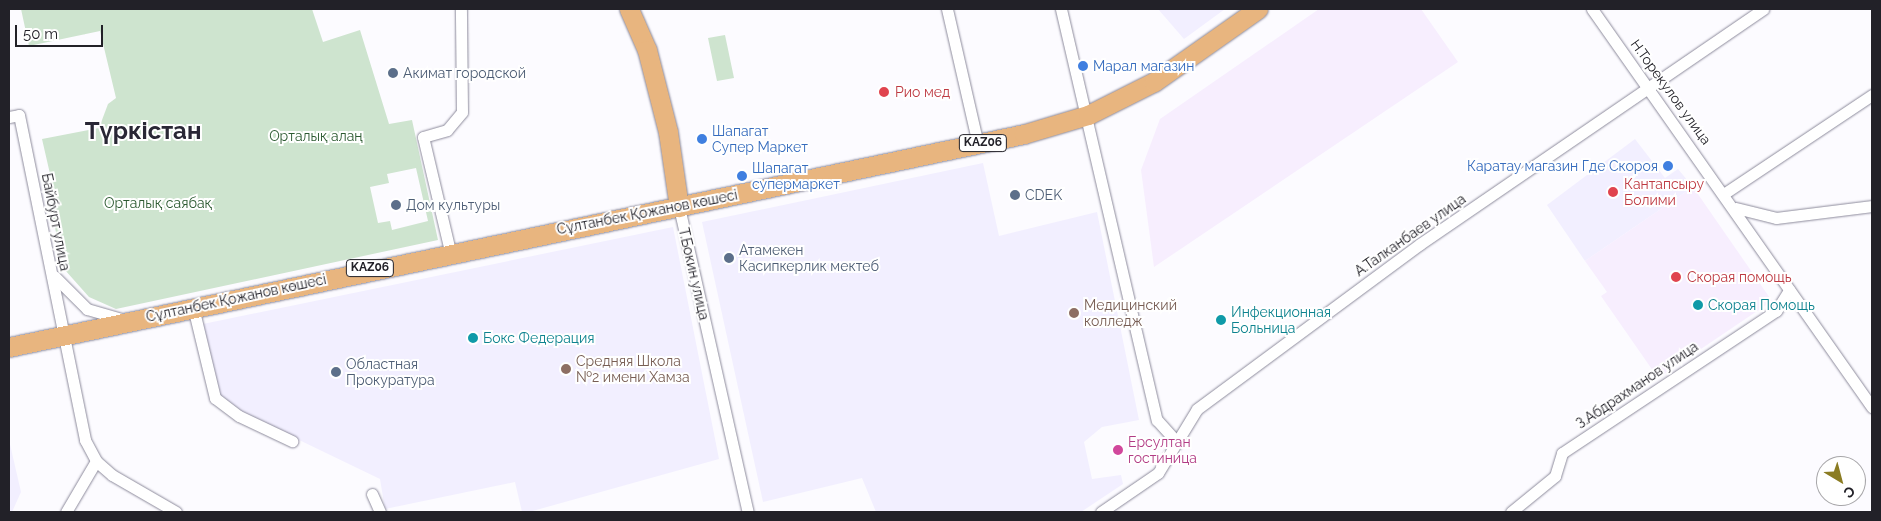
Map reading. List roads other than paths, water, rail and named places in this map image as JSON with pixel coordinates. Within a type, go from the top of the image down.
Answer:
[{"type":"main road","name":"Т.Бокин улица","points":[[629,9],[647,50],[668,132],[679,207]]},
{"type":"main road","name":"Сұлтанбек Қожанов көшесі","points":[[9,347],[450,251],[679,207],[978,144],[1088,115],[1154,82],[1258,9]]},
{"type":"street","points":[[450,251],[424,137],[447,130],[462,112],[461,9]]},
{"type":"street","points":[[947,9],[978,144]]},
{"type":"street","points":[[1061,9],[1088,115],[1157,420],[1176,442]]},
{"type":"street","name":"Н.Торекулов улица","points":[[1592,9],[1736,208],[1789,290],[1872,408]]},
{"type":"street","name":"А.Талканбаев улица","points":[[1101,512],[1158,473],[1197,409],[1420,244],[1650,89],[1763,9]]},
{"type":"street","points":[[1725,193],[1872,95]]},
{"type":"street","name":"Байбурт улица","points":[[14,116],[51,273],[62,336],[85,440],[96,461]]},
{"type":"street","points":[[1736,208],[1776,218],[1872,206]]},
{"type":"street","name":"Т.Бокин улица","points":[[679,207],[748,512]]},
{"type":"street","points":[[51,273],[87,309],[134,321]]},
{"type":"street","name":"З.Абдрахманов улица","points":[[1511,512],[1556,476],[1562,453],[1776,311],[1789,290]]},
{"type":"street","points":[[193,307],[215,398],[239,416],[292,441]]},
{"type":"street","points":[[66,512],[96,461],[176,512]]},
{"type":"street","points":[[372,494],[380,512]]},
{"type":"place","name":"Марал магазин","points":[[1083,66]]},
{"type":"place","name":"Акимат городской","points":[[393,73]]},
{"type":"place","name":"Рио мед","points":[[884,92]]},
{"type":"place","name":"Шапагат Супер Маркет","points":[[702,139]]},
{"type":"place","name":"Каратау магазин Где Скороя","points":[[1668,166]]},
{"type":"place","name":"Шапагат супермаркет","points":[[742,176]]},
{"type":"place","name":"Кантапсыру Болими","points":[[1613,192]]},
{"type":"place","name":"CDEK","points":[[1015,195]]},
{"type":"place","name":"Дом культуры","points":[[396,205]]},
{"type":"place","name":"Атамекен Касипкерлик мектеб","points":[[729,258]]},
{"type":"place","name":"Скорая помощь","points":[[1676,277]]},
{"type":"place","name":"Скорая Помощь","points":[[1698,305]]},
{"type":"place","name":"Медицинский колледж","points":[[1074,313]]},
{"type":"place","name":"Инфекционная Больница","points":[[1221,320]]},
{"type":"place","name":"Бокс Федерация","points":[[473,338]]},
{"type":"place","name":"Средняя Школа №2 имени Хамза","points":[[566,369]]},
{"type":"place","name":"Областная Прокуратура","points":[[336,372]]},
{"type":"place","name":"Ерсултан гостиница","points":[[1118,450]]},
{"type":"district","name":"Түркістан","points":[[143,131]]},
{"type":"park label","name":"Орталық алаң","points":[[316,136]]},
{"type":"park label","name":"Орталық саябақ","points":[[158,203]]}]
